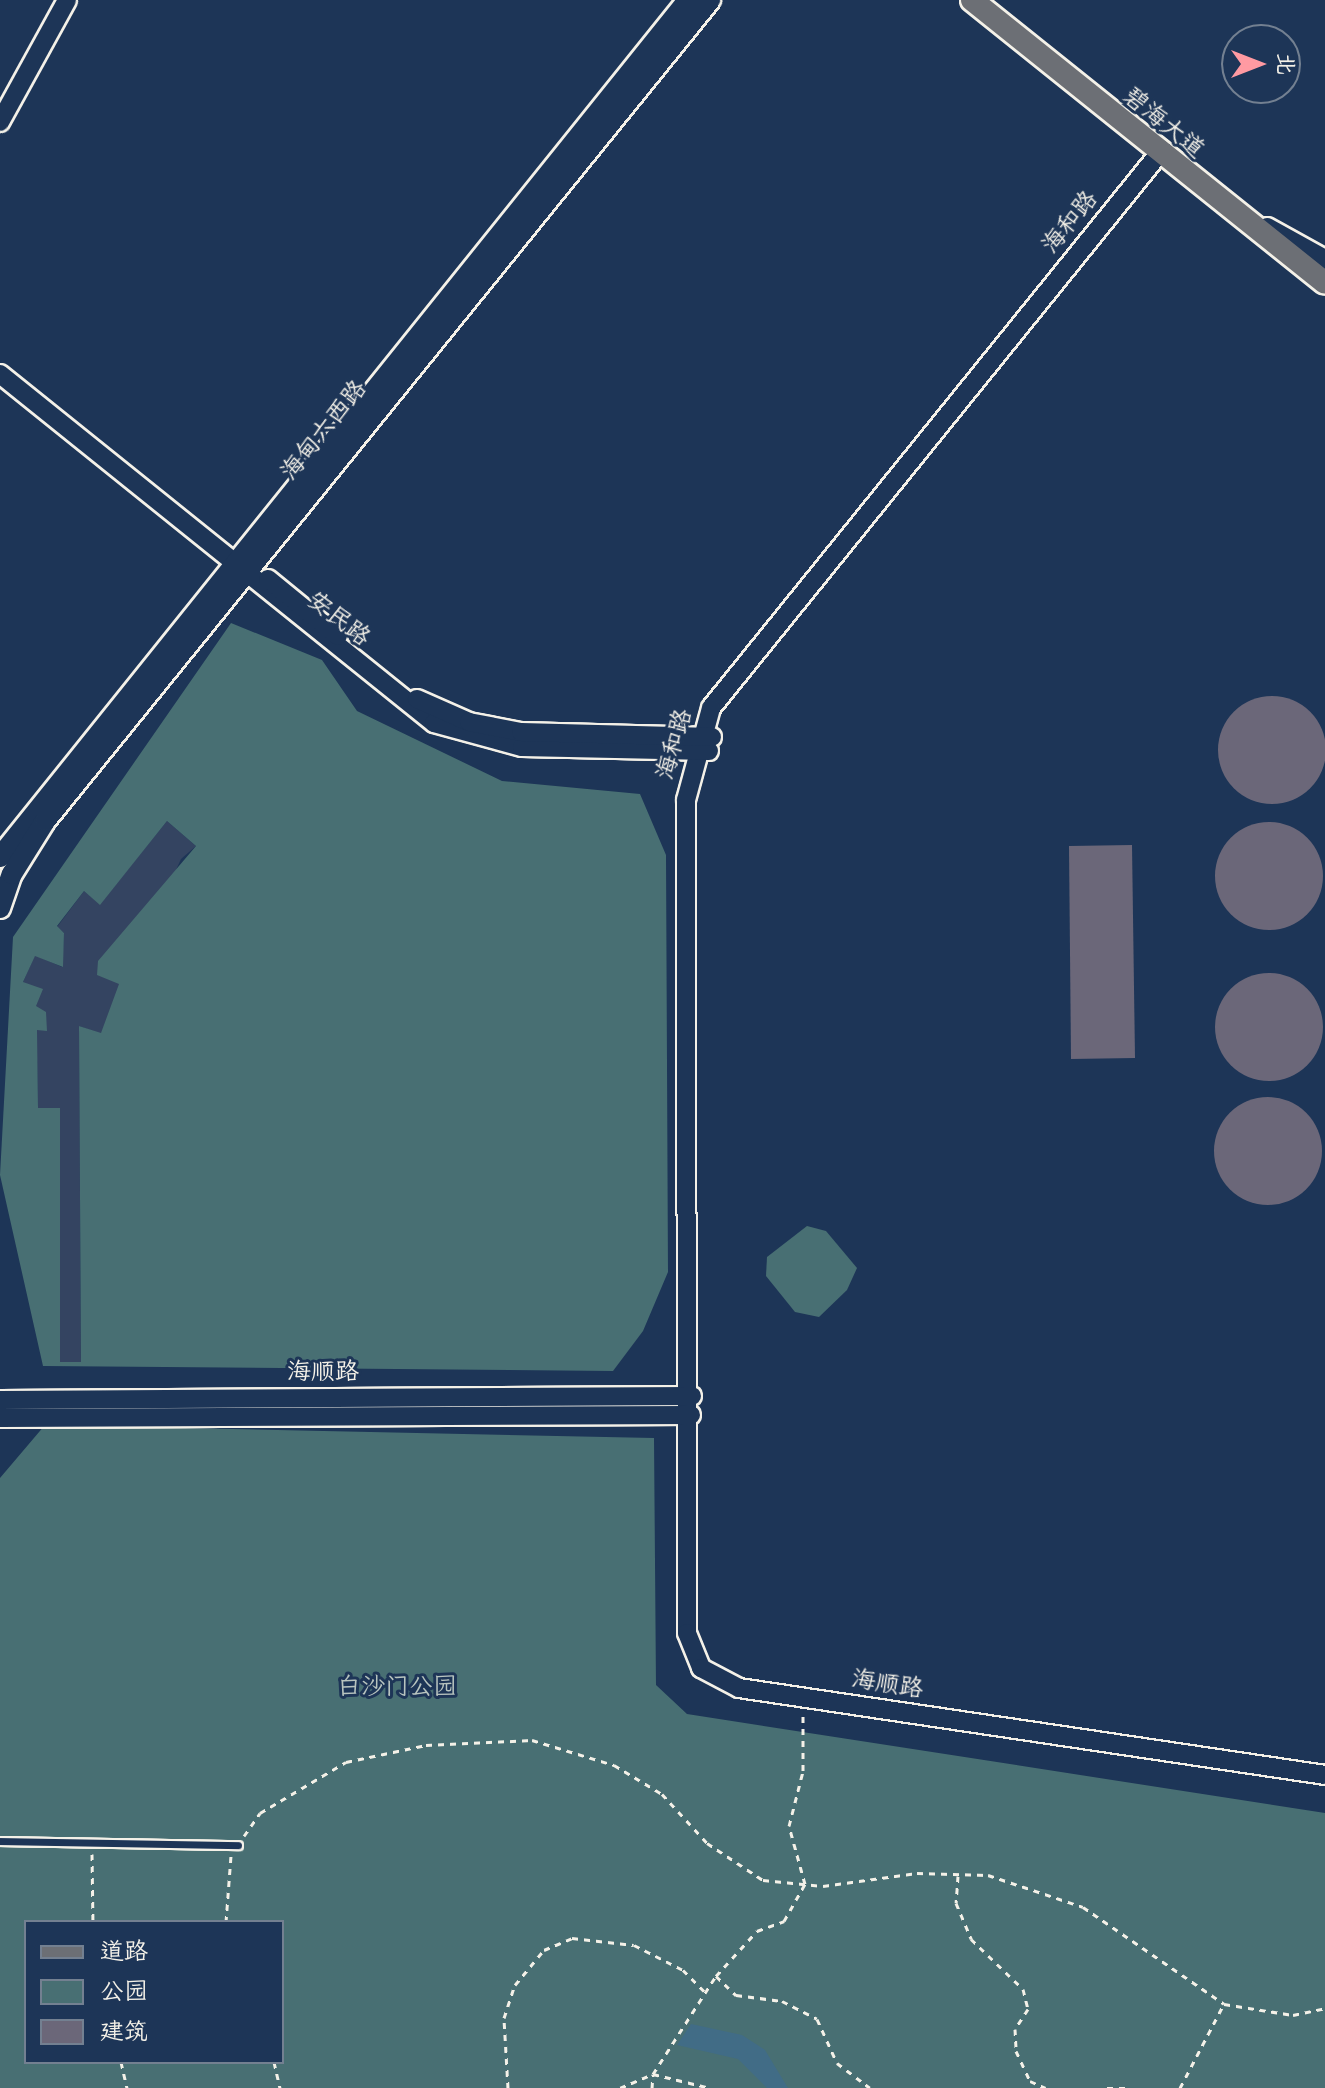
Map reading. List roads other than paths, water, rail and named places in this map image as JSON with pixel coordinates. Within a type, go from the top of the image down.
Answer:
[{"type":"main road","name":"海甸六西路","points":[[0,908],[39,829],[241,564],[688,0]]},
{"type":"main road","name":"海甸六西路","points":[[0,857],[710,0]]},
{"type":"main road","name":"碧海大道","points":[[972,0],[1325,283]]},
{"type":"main road","name":"碧海大道","points":[[986,0],[1163,155],[1325,272]]},
{"type":"main road","points":[[1264,226],[1325,260]]},
{"type":"street","points":[[0,108],[58,0]]},
{"type":"street","points":[[0,122],[67,0]]},
{"type":"street","name":"海和路","points":[[688,1415],[686,800],[707,744],[711,708],[1163,155]]},
{"type":"street","name":"安民路","points":[[0,365],[434,723],[522,747],[707,744]]},
{"type":"street","name":"安民路","points":[[0,374],[241,564]]},
{"type":"street","name":"海顺路","points":[[0,1400],[689,1396]]},
{"type":"street","name":"海顺路","points":[[0,1418],[688,1415]]},
{"type":"street","name":"海顺路","points":[[688,1415],[695,1633],[717,1670],[1325,1767]]},
{"type":"street","name":"海顺路","points":[[688,1415],[688,1642],[715,1679],[1325,1775]]},
{"type":"lane","points":[[0,1841],[238,1845]]},
{"type":"park label","name":"白沙门公园","points":[[397,1690]]}]
